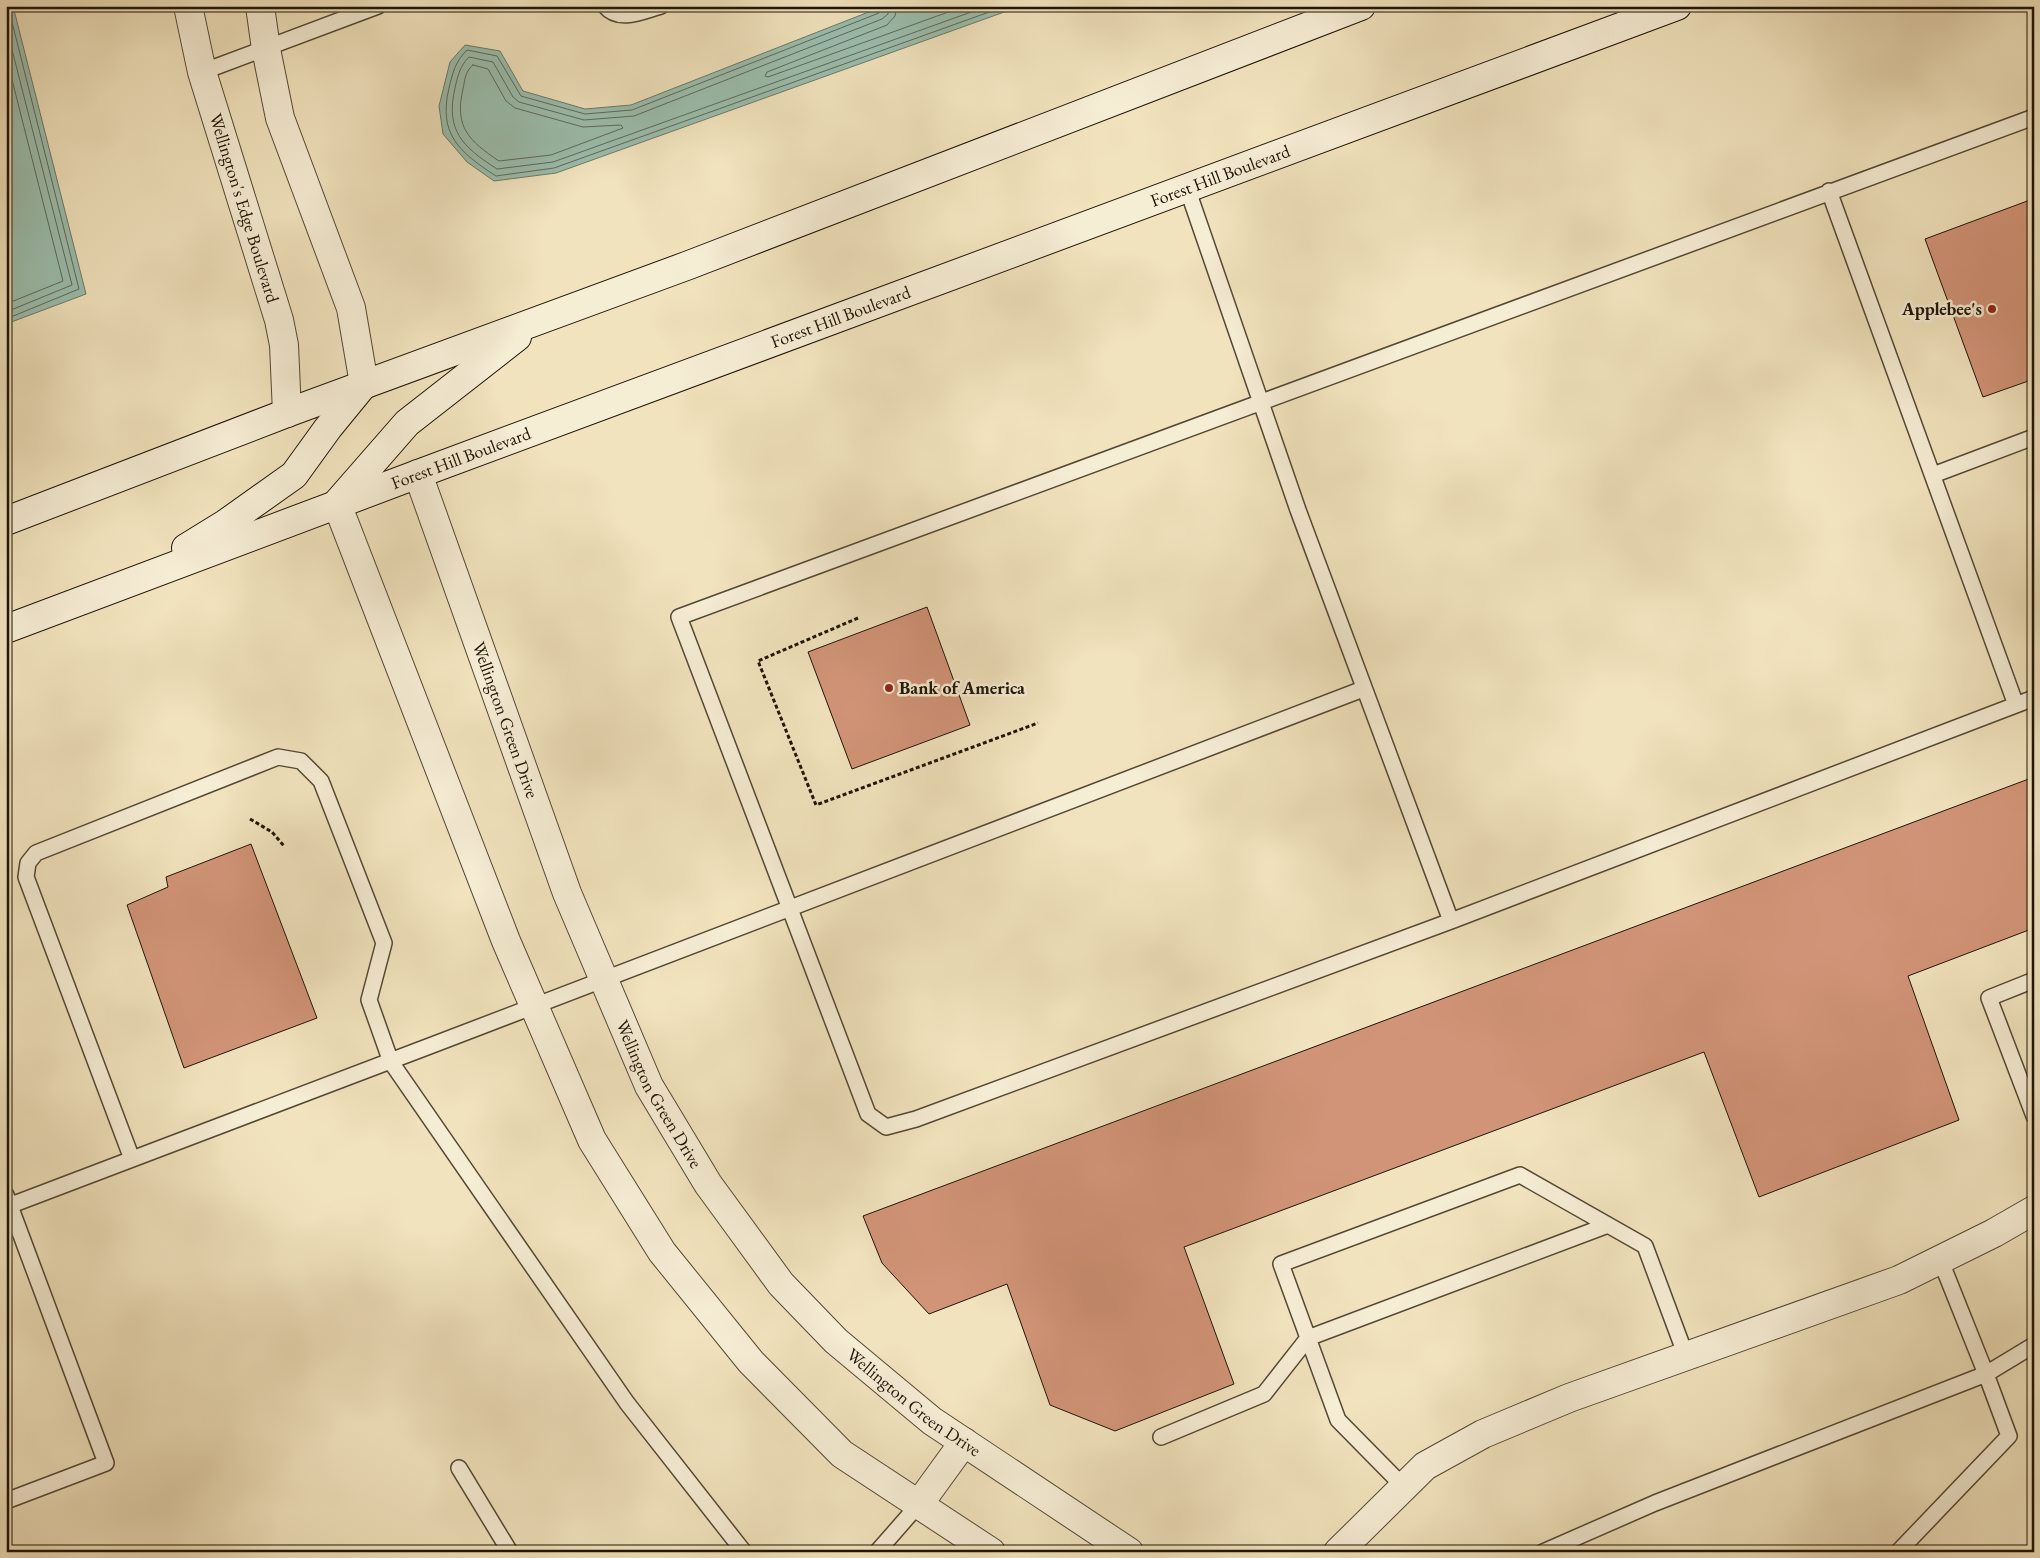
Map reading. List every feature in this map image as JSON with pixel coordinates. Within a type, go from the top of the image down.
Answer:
[{"type":"street","name":"Wellington's Edge Boulevard","points":[[188,6],[202,72],[280,320],[284,345],[287,413]]},
{"type":"street","points":[[129,582],[225,524],[294,475],[328,428],[364,384],[351,308],[280,118],[260,6]]},
{"type":"street","points":[[6,521],[364,384],[538,321],[1361,6]]},
{"type":"street","name":"Forest Hill Boulevard","points":[[6,629],[1677,6]]},
{"type":"street","points":[[538,321],[406,423],[337,504],[506,941],[592,1140],[662,1252],[751,1362],[842,1454],[992,1552]]},
{"type":"street","name":"Wellington Green Drive","points":[[418,474],[567,893],[649,1086],[708,1184],[781,1284],[836,1341],[932,1421],[1129,1552]]},
{"type":"street","points":[[1338,1552],[1425,1466],[1483,1434],[1568,1398],[1899,1280],[1994,1233],[2034,1210]]},
{"type":"street","points":[[919,1504],[964,1442]]},
{"type":"lane","points":[[202,72],[378,6]]},
{"type":"lane","points":[[605,6],[610,13],[620,16],[661,6]]},
{"type":"lane","points":[[2034,116],[1261,404],[679,617],[868,1114],[886,1127],[916,1119],[1451,921],[2034,698]]},
{"type":"lane","points":[[1187,188],[1261,404],[1363,689],[1451,921]]},
{"type":"lane","points":[[1829,191],[2016,705]]},
{"type":"lane","points":[[1933,475],[2034,437]]},
{"type":"lane","points":[[6,1501],[106,1463],[8,1203],[132,1159],[534,1008],[790,907],[1363,689]]},
{"type":"lane","points":[[132,1159],[26,877],[28,862],[36,853],[278,757],[301,761],[321,781],[384,942],[370,1000],[391,1062],[628,1403],[744,1552]]},
{"type":"lane","points":[[2034,980],[1989,998],[2034,1116]]},
{"type":"lane","points":[[1404,1487],[1338,1420],[1281,1264],[1520,1175],[1645,1246],[1686,1356]]},
{"type":"lane","points":[[1161,1437],[1264,1394],[1308,1338],[1608,1225]]},
{"type":"lane","points":[[1898,1552],[2009,1436],[1940,1260]]},
{"type":"lane","points":[[1543,1552],[1655,1503],[1986,1374],[2034,1345]]},
{"type":"lane","points":[[459,1468],[510,1552]]},
{"type":"lane","points":[[877,1552],[919,1504]]},
{"type":"path","points":[[858,618],[758,661],[816,805],[1038,723]]},
{"type":"path","points":[[250,819],[272,832],[284,846]]},
{"type":"water","points":[[6,6],[13,6],[86,294],[6,324]]},
{"type":"water","points":[[884,6],[1021,6],[556,173],[494,181],[467,162],[443,134],[439,106],[450,62],[465,45],[500,51],[523,91],[585,109],[631,105]]},
{"type":"building","name":"Applebee's","points":[[2030,200],[2034,210],[2034,379],[1983,397],[1925,239]]},
{"type":"building","name":"Bank of America","points":[[927,607],[970,725],[852,769],[808,652]]},
{"type":"building","points":[[2034,777],[2034,928],[1908,976],[1959,1120],[1759,1197],[1704,1052],[1184,1247],[1234,1384],[1115,1431],[1050,1405],[1007,1284],[929,1314],[882,1263],[863,1216]]},
{"type":"building","points":[[251,844],[317,1018],[184,1068],[127,905],[168,887],[166,877]]},
{"type":"place","name":"Applebee's","points":[[1992,309]]},
{"type":"place","name":"Bank of America","points":[[889,688]]}]
